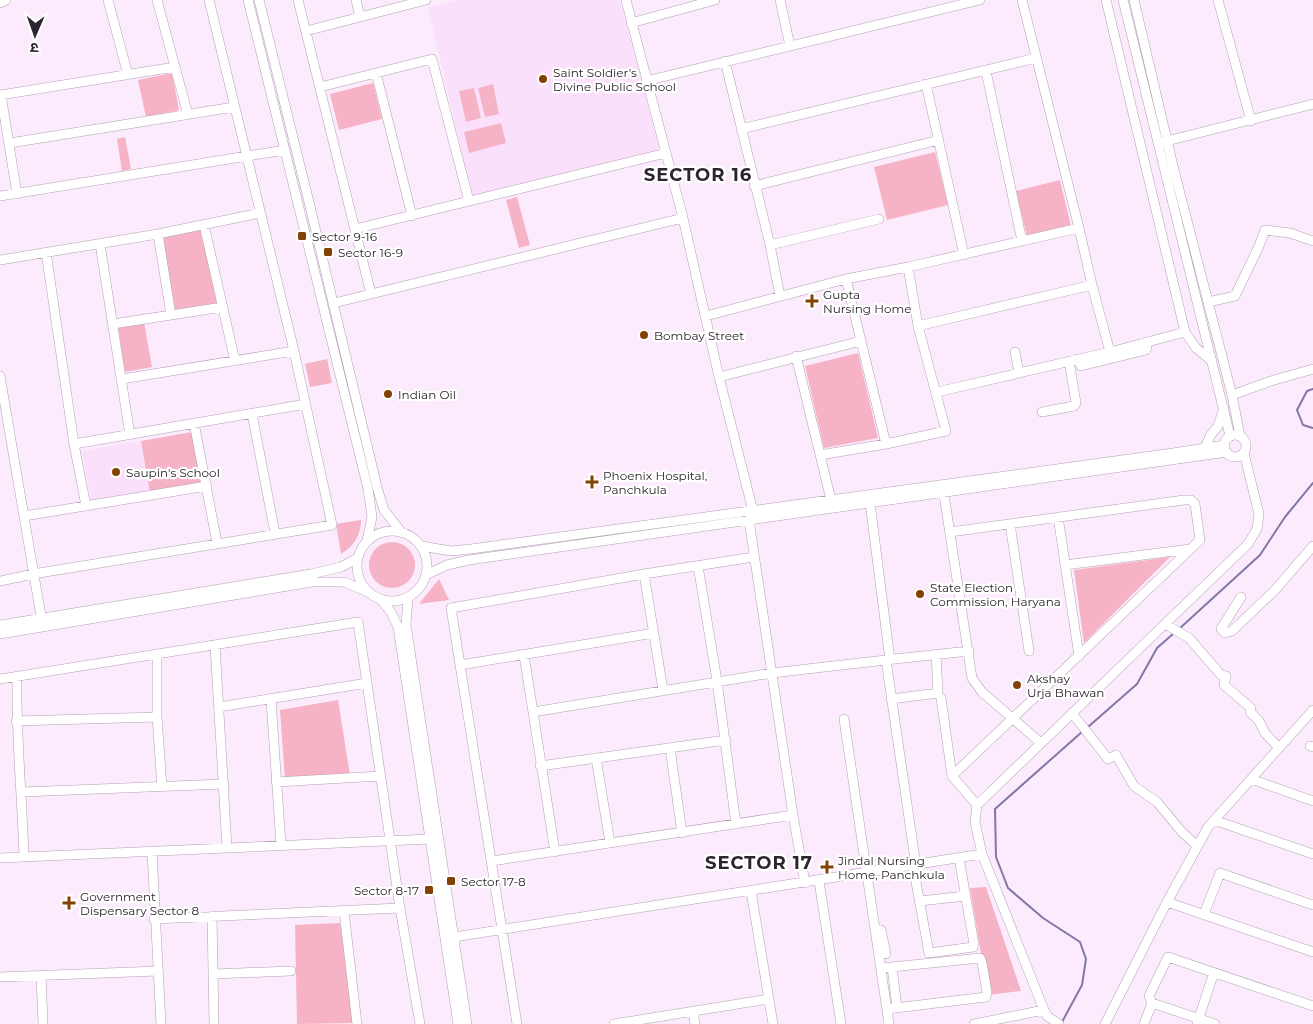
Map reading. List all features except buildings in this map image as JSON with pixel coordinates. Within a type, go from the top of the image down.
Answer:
[{"type":"street","points":[[0,2],[6,0]]},
{"type":"street","points":[[108,0],[128,75]]},
{"type":"street","points":[[157,0],[188,114]]},
{"type":"street","points":[[0,581],[274,533],[332,525],[294,351],[209,0]]},
{"type":"street","points":[[248,0],[368,489],[372,517],[367,541]]},
{"type":"street","points":[[259,0],[334,303],[377,487],[384,510],[402,533]]},
{"type":"street","points":[[298,0],[372,294]]},
{"type":"street","points":[[356,0],[360,17]]},
{"type":"street","points":[[306,31],[426,0]]},
{"type":"street","points":[[626,0],[684,218],[719,377],[753,511],[749,520],[754,557],[793,816],[805,883]]},
{"type":"street","points":[[631,23],[715,0]]},
{"type":"street","points":[[780,0],[790,46]]},
{"type":"street","points":[[646,80],[790,46],[940,5],[980,0]]},
{"type":"street","points":[[1022,0],[1110,352]]},
{"type":"street","points":[[1106,0],[1185,332],[1196,348],[1212,361]]},
{"type":"street","points":[[1055,1022],[1047,1016],[1044,1010],[982,854],[975,822],[977,804],[1248,544],[1257,529],[1259,514],[1244,452],[1246,448],[1245,442],[1235,436],[1224,408],[1123,0]]},
{"type":"street","points":[[1134,0],[1232,395],[1235,436]]},
{"type":"street","points":[[1218,0],[1251,121]]},
{"type":"street","points":[[320,87],[432,58],[469,201]]},
{"type":"street","points":[[741,129],[1036,58]]},
{"type":"street","points":[[725,61],[770,246],[780,296]]},
{"type":"street","points":[[17,194],[10,143],[0,95],[175,67]]},
{"type":"street","points":[[986,71],[1022,241]]},
{"type":"street","points":[[376,73],[412,216]]},
{"type":"street","points":[[926,84],[964,255]]},
{"type":"street","points":[[1158,143],[1313,104]]},
{"type":"street","points":[[10,143],[234,108]]},
{"type":"street","points":[[754,186],[938,140]]},
{"type":"street","points":[[0,196],[285,150]]},
{"type":"street","points":[[355,230],[666,153]]},
{"type":"street","points":[[0,260],[158,234],[260,212]]},
{"type":"street","points":[[334,303],[684,218]]},
{"type":"street","points":[[770,246],[878,219]]},
{"type":"street","points":[[204,225],[235,361]]},
{"type":"street","points":[[706,316],[846,279],[964,255],[1079,228]]},
{"type":"street","points":[[1208,302],[1235,296],[1260,246],[1265,230],[1290,233],[1313,240]]},
{"type":"street","points":[[158,234],[171,315]]},
{"type":"street","points":[[100,244],[130,435]]},
{"type":"street","points":[[46,252],[74,444],[86,506]]},
{"type":"street","points":[[820,455],[886,444],[946,431],[918,326],[908,267]]},
{"type":"street","points":[[846,279],[886,444]]},
{"type":"street","points":[[918,326],[1092,285]]},
{"type":"street","points":[[113,324],[223,307]]},
{"type":"street","points":[[937,392],[1110,352],[1185,332]]},
{"type":"street","points":[[719,377],[861,341]]},
{"type":"street","points":[[1073,360],[1082,366],[1137,352],[1147,348],[1146,342]]},
{"type":"street","points":[[122,379],[294,351]]},
{"type":"street","points":[[1015,352],[1019,373]]},
{"type":"street","points":[[796,356],[832,504]]},
{"type":"street","points":[[1042,412],[1074,406],[1076,403],[1073,360]]},
{"type":"street","points":[[1232,395],[1313,369]]},
{"type":"street","points":[[0,376],[42,622]]},
{"type":"street","points":[[74,444],[306,404]]},
{"type":"street","points":[[1205,448],[1210,436],[1218,426],[1224,408]]},
{"type":"street","points":[[252,414],[274,533]]},
{"type":"street","points":[[194,423],[217,543]]},
{"type":"street","points":[[1226,449],[1226,440],[1235,436]]},
{"type":"street","points":[[426,575],[447,564],[469,560],[749,520],[832,504],[870,503],[943,489],[1205,448],[1226,449],[1235,456],[1244,452]]},
{"type":"street","points":[[421,546],[444,550],[471,549],[753,511],[832,504],[1226,449]]},
{"type":"street","points":[[24,516],[207,486]]},
{"type":"street","points":[[943,489],[972,678],[982,692],[1041,743]]},
{"type":"street","points":[[950,532],[1191,500],[1195,504],[1200,540],[952,776]]},
{"type":"street","points":[[870,503],[891,699],[914,866],[928,952],[930,954],[974,946],[959,858]]},
{"type":"street","points":[[1058,517],[1079,656]]},
{"type":"street","points":[[1010,524],[1029,651]]},
{"type":"street","points":[[368,592],[359,578],[357,568],[360,551],[367,541],[376,535],[387,532],[402,533],[411,537],[421,546],[426,560],[426,575],[418,589],[408,598],[394,601],[381,600]]},
{"type":"street","points":[[1241,598],[1221,629],[1225,633],[1232,632],[1275,590],[1313,546]]},
{"type":"street","points":[[1065,565],[1190,549]]},
{"type":"street","points":[[518,1024],[451,608],[754,557]]},
{"type":"street","points":[[0,634],[42,622],[311,574],[341,567],[358,558]]},
{"type":"street","points":[[698,566],[726,740],[736,824]]},
{"type":"street","points":[[644,574],[663,690]]},
{"type":"street","points":[[0,625],[42,622],[312,582],[344,582],[368,592],[381,600],[391,612],[398,626],[458,1024]]},
{"type":"street","points":[[408,598],[406,625],[467,1024]]},
{"type":"street","points":[[0,679],[358,622],[400,908],[420,1024],[408,1024]]},
{"type":"street","points":[[1165,624],[1189,638],[1221,676],[1226,676],[1224,685],[1251,708],[1250,712],[1279,748]]},
{"type":"street","points":[[460,665],[654,633]]},
{"type":"street","points":[[215,645],[227,848]]},
{"type":"street","points":[[533,712],[772,672],[969,651]]},
{"type":"street","points":[[157,654],[157,717],[162,787]]},
{"type":"street","points":[[891,699],[938,693],[936,654]]},
{"type":"street","points":[[524,655],[555,852]]},
{"type":"street","points":[[17,676],[16,721],[22,792],[24,857]]},
{"type":"street","points":[[219,707],[367,683]]},
{"type":"street","points":[[941,698],[952,776],[977,804]]},
{"type":"street","points":[[271,700],[281,845]]},
{"type":"street","points":[[1105,1024],[1167,902],[1208,827],[1313,710]]},
{"type":"street","points":[[1072,713],[1108,759],[1116,755],[1134,786],[1157,802],[1182,832],[1197,846]]},
{"type":"street","points":[[16,721],[157,717]]},
{"type":"street","points":[[844,719],[889,1024]]},
{"type":"street","points":[[540,766],[726,740]]},
{"type":"street","points":[[670,748],[682,832]]},
{"type":"street","points":[[596,758],[610,844]]},
{"type":"street","points":[[276,782],[381,776]]},
{"type":"street","points":[[1251,779],[1313,801]]},
{"type":"street","points":[[22,792],[224,784]]},
{"type":"street","points":[[492,862],[793,816]]},
{"type":"street","points":[[1214,820],[1313,854]]},
{"type":"street","points":[[0,858],[430,839]]},
{"type":"street","points":[[152,851],[161,1024]]},
{"type":"street","points":[[454,937],[866,874],[982,854]]},
{"type":"street","points":[[1204,914],[1220,873],[1313,905]]},
{"type":"street","points":[[818,881],[841,1024]]},
{"type":"street","points":[[752,891],[773,1024]]},
{"type":"street","points":[[920,901],[965,896]]},
{"type":"street","points":[[1167,902],[1313,952]]},
{"type":"street","points":[[154,918],[400,908]]},
{"type":"street","points":[[344,911],[357,1024]]},
{"type":"street","points":[[212,916],[214,1024]]},
{"type":"street","points":[[875,929],[881,930],[886,954]]},
{"type":"street","points":[[1215,1024],[1198,1021],[1152,1002],[1149,996],[1168,957],[1313,1006]]},
{"type":"street","points":[[882,968],[980,958],[987,992],[986,997],[887,1009]]},
{"type":"street","points":[[892,967],[897,1008]]},
{"type":"street","points":[[0,977],[158,971]]},
{"type":"street","points":[[214,974],[291,971]]},
{"type":"street","points":[[1198,1021],[1213,975],[1212,972]]},
{"type":"street","points":[[41,975],[43,1024]]},
{"type":"street","points":[[614,1024],[769,999]]},
{"type":"street","points":[[1144,1024],[1152,1002]]},
{"type":"street","points":[[974,1024],[1044,1010]]},
{"type":"street","points":[[693,1011],[695,1024]]},
{"type":"shaded area","name":"Saint Soldier’s Divine Public School","points":[[459,0],[620,0],[660,151],[472,197],[428,7]]},
{"type":"shaded area","points":[[172,73],[179,110],[146,117],[138,80]]},
{"type":"shaded area","points":[[373,83],[382,119],[339,130],[330,94]]},
{"type":"shaded area","points":[[493,84],[499,114],[485,117],[478,88]]},
{"type":"shaded area","points":[[474,88],[481,118],[466,122],[459,91]]},
{"type":"shaded area","points":[[501,123],[506,143],[469,153],[464,132]]},
{"type":"shaded area","points":[[125,137],[131,169],[122,171],[117,139]]},
{"type":"shaded area","points":[[935,152],[948,205],[887,220],[874,167]]},
{"type":"shaded area","points":[[1060,180],[1071,226],[1027,236],[1016,191]]},
{"type":"shaded area","points":[[517,197],[530,245],[519,248],[506,200]]},
{"type":"shaded area","points":[[202,230],[217,303],[173,311],[161,237]]},
{"type":"shaded area","points":[[144,322],[152,367],[125,372],[118,326]]},
{"type":"shaded area","points":[[858,353],[878,438],[824,448],[805,366]]},
{"type":"shaded area","points":[[327,359],[332,383],[310,387],[305,364]]},
{"type":"shaded area","points":[[192,432],[201,485],[150,493],[141,441]]},
{"type":"shaded area","name":"Saupin's School","points":[[141,441],[150,493],[92,504],[82,451]]},
{"type":"shaded area","points":[[361,520],[360,531],[356,540],[341,554],[336,524]]},
{"type":"shaded area","points":[[387,542],[397,542],[411,552],[415,565],[411,578],[405,584],[397,588],[387,588],[373,578],[369,570],[369,560],[379,546]]},
{"type":"shaded area","points":[[1170,557],[1084,643],[1074,570]]},
{"type":"shaded area","points":[[439,579],[449,600],[419,604]]},
{"type":"shaded area","points":[[338,700],[350,775],[285,780],[280,710]]},
{"type":"shaded area","points":[[986,887],[1021,991],[988,995],[970,888]]},
{"type":"shaded area","points":[[340,923],[354,1023],[297,1024],[295,925]]},
{"type":"waterway","points":[[1313,389],[1307,391],[1297,410],[1303,425],[1313,428]]},
{"type":"waterway","points":[[1179,629],[1260,555],[1285,517],[1313,483]]},
{"type":"waterway","points":[[1088,727],[1137,684],[1157,648],[1173,634]]},
{"type":"waterway","points":[[1062,1022],[1082,985],[1086,959],[1080,942],[1043,918],[1008,888],[996,857],[995,809],[1083,731]]},
{"type":"place","name":"Saint Soldier’s Divine Public School","points":[[543,79]]},
{"type":"place","name":"Sector 9-16","points":[[302,236]]},
{"type":"place","name":"Sector 16-9","points":[[328,252]]},
{"type":"place","name":"Gupta Nursing Home","points":[[812,301]]},
{"type":"place","name":"Bombay Street","points":[[644,335]]},
{"type":"place","name":"Indian Oil","points":[[388,394]]},
{"type":"place","name":"Saupin's School","points":[[116,472]]},
{"type":"place","name":"Phoenix Hospital, Panchkula","points":[[592,482]]},
{"type":"place","name":"State Election Commission, Haryana","points":[[920,594]]},
{"type":"place","name":"Akshay Urja Bhawan","points":[[1017,685]]},
{"type":"place","name":"Jindal Nursing Home, Panchkula","points":[[827,867]]},
{"type":"place","name":"Sector 17-8","points":[[451,881]]},
{"type":"place","name":"Sector 8-17","points":[[429,890]]},
{"type":"place","name":"Government Dispensary Sector 8","points":[[69,903]]},
{"type":"district","name":"SECTOR 16","points":[[698,175]]},
{"type":"district","name":"SECTOR 17","points":[[759,863]]}]
